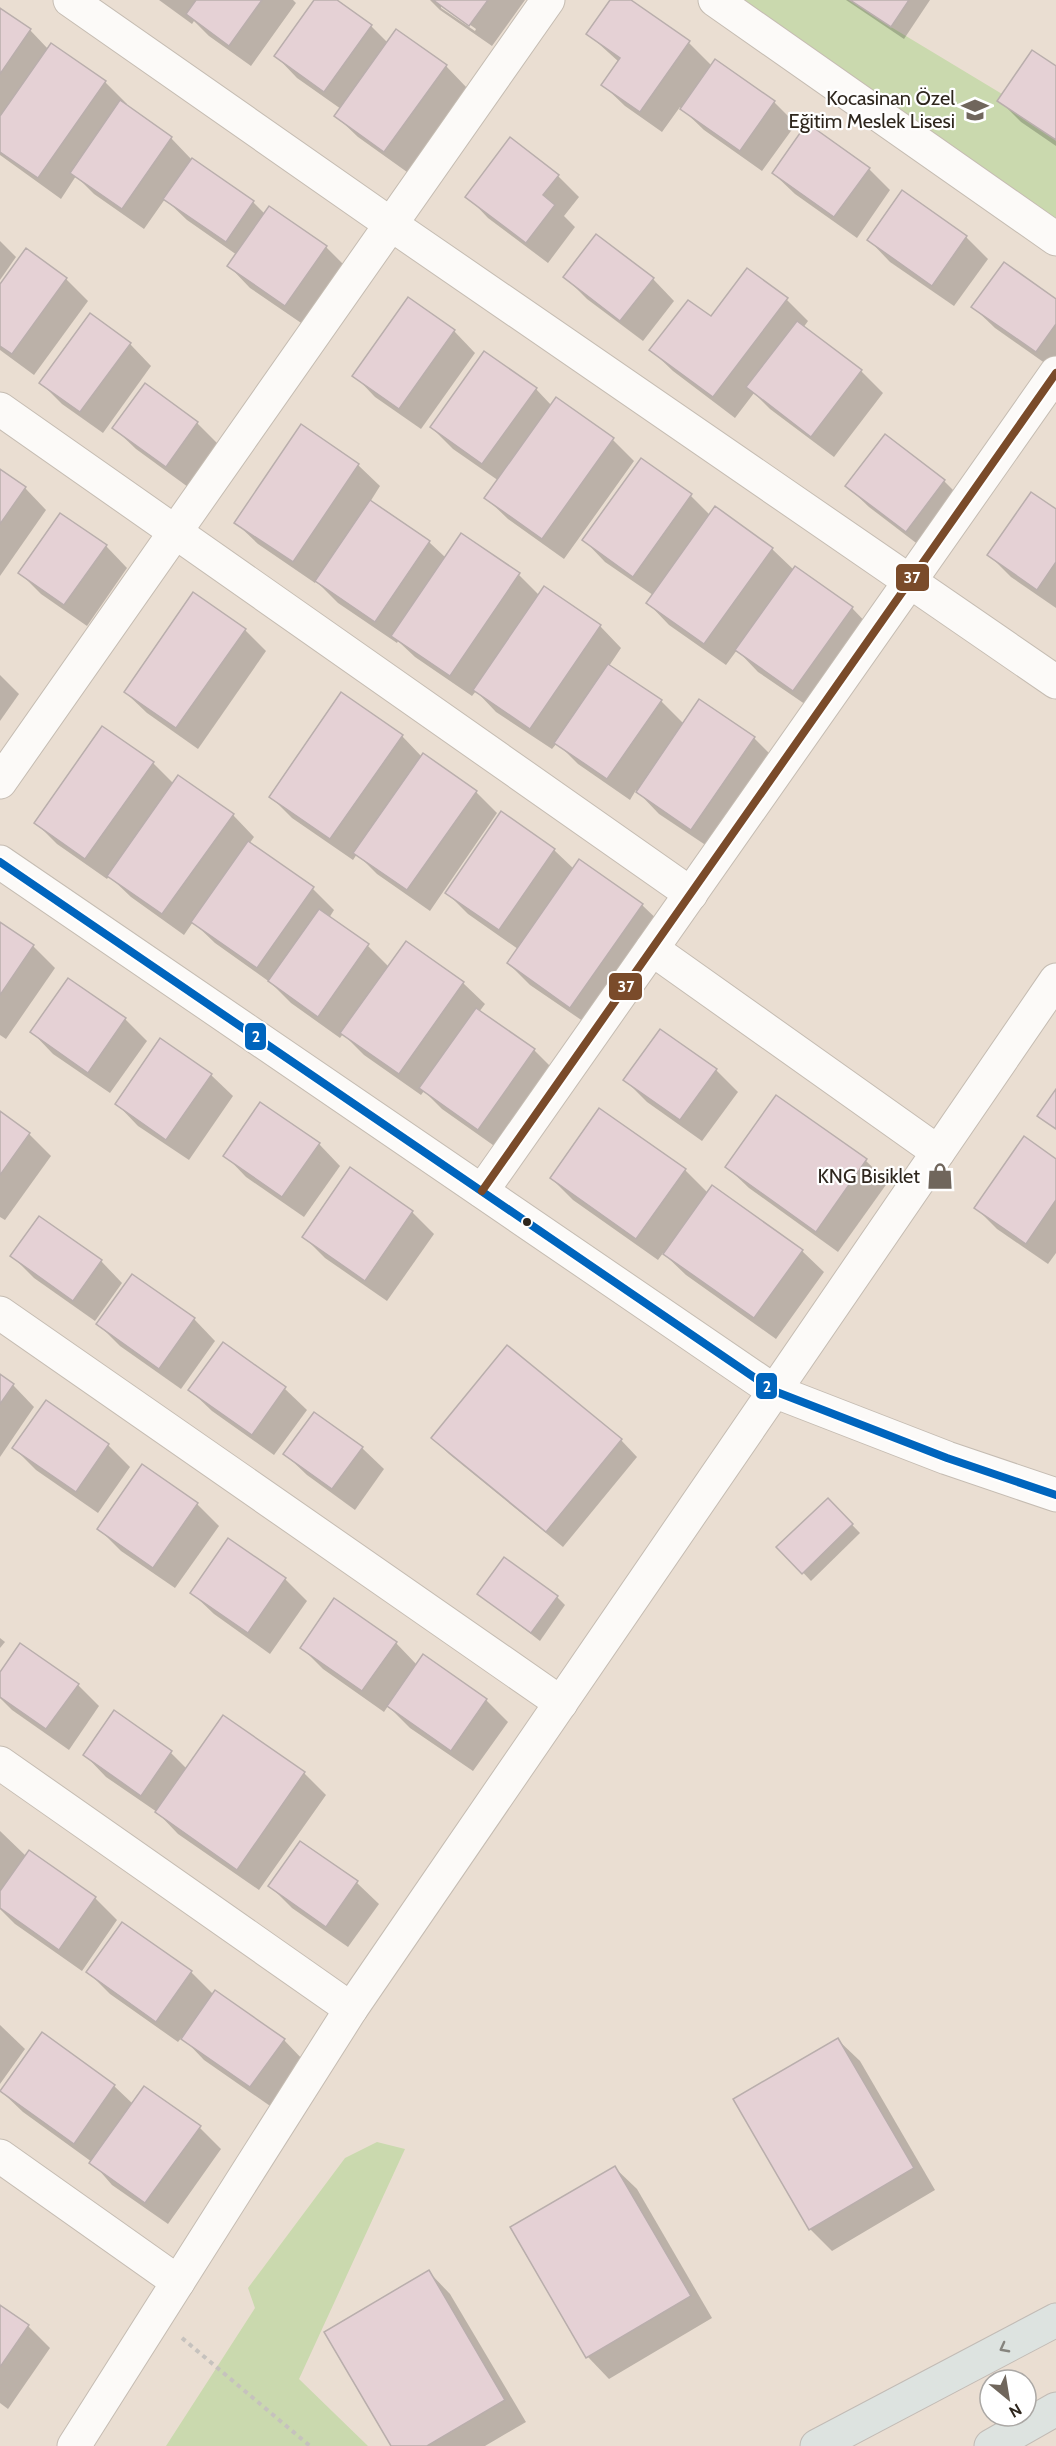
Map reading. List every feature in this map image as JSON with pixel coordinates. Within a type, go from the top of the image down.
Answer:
[{"type":"main road","points":[[817,2446],[1056,2320]]},
{"type":"main road","points":[[991,2446],[1056,2409]]},
{"type":"street","points":[[70,0],[392,225],[1056,682]]},
{"type":"street","points":[[0,782],[548,0]]},
{"type":"street","points":[[715,0],[1056,239]]},
{"type":"street","points":[[482,1191],[1056,373]]},
{"type":"street","points":[[0,409],[691,894]]},
{"type":"street","points":[[0,862],[774,1391],[947,1458],[1056,1495]]},
{"type":"street","points":[[652,949],[938,1152]]},
{"type":"street","points":[[74,2446],[351,2009],[1056,980]]},
{"type":"street","points":[[0,1313],[561,1703]]},
{"type":"street","points":[[0,1763],[351,2009]]},
{"type":"street","points":[[0,2157],[178,2282]]},
{"type":"path","points":[[157,2316],[310,2446]]},
{"type":"green space","name":"Kocasinan Özel Eğitim Meslek Lisesi","points":[[733,0],[850,0],[1056,129],[1056,220]]},
{"type":"green space","points":[[377,2142],[405,2149],[299,2379],[368,2446],[166,2446],[255,2308],[248,2288],[345,2158]]},
{"type":"building","points":[[196,0],[262,0],[229,46],[186,14]]},
{"type":"building","points":[[314,0],[337,0],[372,25],[324,92],[274,56]]},
{"type":"building","points":[[433,0],[488,0],[469,26]]},
{"type":"building","points":[[610,0],[631,0],[690,41],[640,112],[601,85],[620,58],[586,34]]},
{"type":"building","points":[[850,0],[909,0],[891,27]]},
{"type":"building","points":[[0,8],[31,29],[0,74]]},
{"type":"building","points":[[396,29],[447,65],[384,152],[334,116]]},
{"type":"building","points":[[51,43],[106,81],[38,178],[0,152],[0,116]]},
{"type":"building","points":[[1032,50],[1056,66],[1056,140],[997,101]]},
{"type":"building","points":[[715,59],[775,101],[740,151],[680,109]]},
{"type":"building","points":[[120,100],[172,137],[122,209],[70,173]]},
{"type":"building","points":[[807,123],[870,168],[834,217],[772,173]]},
{"type":"building","points":[[510,137],[559,175],[543,195],[555,205],[526,243],[465,197]]},
{"type":"building","points":[[192,158],[254,201],[226,242],[163,199]]},
{"type":"building","points":[[902,190],[967,236],[932,286],[867,240]]},
{"type":"building","points":[[269,206],[327,246],[285,306],[227,266]]},
{"type":"building","points":[[596,234],[654,278],[620,321],[563,277]]},
{"type":"building","points":[[26,248],[67,278],[12,354],[0,346],[0,284]]},
{"type":"building","points":[[1004,262],[1056,299],[1056,324],[1036,352],[971,307]]},
{"type":"building","points":[[747,268],[788,298],[713,397],[649,350],[688,300],[711,316]]},
{"type":"building","points":[[408,297],[455,330],[399,409],[352,376]]},
{"type":"building","points":[[90,313],[131,343],[80,412],[39,383]]},
{"type":"building","points":[[797,321],[862,370],[811,437],[746,387]]},
{"type":"building","points":[[484,351],[537,388],[482,464],[430,427]]},
{"type":"building","points":[[145,383],[198,422],[166,467],[112,428]]},
{"type":"building","points":[[556,397],[614,438],[542,539],[484,498]]},
{"type":"building","points":[[301,424],[359,464],[293,562],[234,523]]},
{"type":"building","points":[[885,434],[945,480],[906,532],[845,486]]},
{"type":"building","points":[[641,458],[692,494],[633,577],[582,540]]},
{"type":"building","points":[[0,469],[26,487],[0,524]]},
{"type":"building","points":[[1031,492],[1056,509],[1056,562],[1037,590],[987,555]]},
{"type":"building","points":[[370,500],[430,541],[375,622],[315,581]]},
{"type":"building","points":[[715,506],[773,548],[704,644],[646,603]]},
{"type":"building","points":[[60,513],[107,545],[64,605],[18,573]]},
{"type":"building","points":[[461,533],[520,573],[450,676],[391,636]]},
{"type":"building","points":[[795,566],[853,607],[793,691],[735,650]]},
{"type":"building","points":[[544,586],[601,625],[530,729],[473,690]]},
{"type":"building","points":[[193,592],[246,629],[176,728],[124,692]]},
{"type":"building","points":[[608,664],[662,700],[607,779],[554,743]]},
{"type":"building","points":[[341,692],[403,735],[330,839],[269,797]]},
{"type":"building","points":[[699,699],[755,737],[691,830],[636,792]]},
{"type":"building","points":[[102,726],[154,762],[85,859],[34,823]]},
{"type":"building","points":[[423,753],[477,791],[407,890],[353,853]]},
{"type":"building","points":[[178,775],[234,814],[162,914],[107,876]]},
{"type":"building","points":[[501,811],[555,849],[499,930],[445,893]]},
{"type":"building","points":[[248,841],[314,887],[257,968],[191,922]]},
{"type":"building","points":[[579,859],[643,904],[570,1008],[507,963]]},
{"type":"building","points":[[319,909],[369,944],[318,1017],[268,981]]},
{"type":"building","points":[[0,922],[34,945],[0,995]]},
{"type":"building","points":[[406,941],[464,982],[399,1074],[340,1033]]},
{"type":"building","points":[[68,978],[126,1018],[88,1073],[30,1032]]},
{"type":"building","points":[[476,1008],[535,1049],[478,1130],[419,1088]]},
{"type":"building","points":[[660,1029],[717,1069],[680,1120],[623,1080]]},
{"type":"building","points":[[160,1038],[212,1074],[166,1140],[115,1104]]},
{"type":"building","points":[[1056,1089],[1056,1129],[1037,1116]]},
{"type":"building","points":[[776,1095],[867,1159],[816,1232],[725,1167]]},
{"type":"building","points":[[260,1102],[320,1143],[282,1197],[223,1156]]},
{"type":"building","points":[[599,1108],[686,1169],[636,1239],[550,1178]]},
{"type":"building","points":[[0,1111],[30,1133],[0,1175]]},
{"type":"building","points":[[1024,1136],[1056,1159],[1056,1200],[1026,1244],[974,1208]]},
{"type":"building","points":[[350,1167],[413,1211],[365,1281],[302,1237]]},
{"type":"building","points":[[712,1185],[803,1250],[754,1318],[663,1254]]},
{"type":"building","points":[[39,1216],[102,1260],[73,1301],[10,1256]]},
{"type":"building","points":[[132,1274],[195,1318],[159,1369],[96,1324]]},
{"type":"building","points":[[223,1342],[286,1387],[252,1435],[188,1390]]},
{"type":"building","points":[[507,1345],[622,1439],[546,1532],[431,1438]]},
{"type":"building","points":[[0,1374],[14,1384],[0,1404]]},
{"type":"building","points":[[46,1400],[109,1444],[76,1492],[12,1448]]},
{"type":"building","points":[[314,1412],[363,1447],[332,1489],[283,1454]]},
{"type":"building","points":[[142,1464],[198,1503],[153,1568],[97,1529]]},
{"type":"building","points":[[828,1498],[853,1524],[802,1574],[776,1547]]},
{"type":"building","points":[[228,1538],[286,1578],[248,1633],[190,1593]]},
{"type":"building","points":[[504,1557],[558,1596],[531,1633],[477,1594]]},
{"type":"building","points":[[334,1598],[397,1642],[362,1691],[300,1648]]},
{"type":"building","points":[[20,1643],[79,1684],[46,1729],[0,1697],[0,1672]]},
{"type":"building","points":[[423,1654],[487,1699],[451,1751],[387,1706]]},
{"type":"building","points":[[114,1710],[172,1751],[141,1796],[83,1755]]},
{"type":"building","points":[[223,1715],[305,1772],[237,1870],[155,1812]]},
{"type":"building","points":[[300,1841],[358,1881],[326,1927],[268,1886]]},
{"type":"building","points":[[29,1850],[96,1897],[59,1950],[0,1908],[0,1891]]},
{"type":"building","points":[[122,1922],[192,1971],[156,2022],[86,1972]]},
{"type":"building","points":[[215,1990],[285,2039],[250,2087],[181,2039]]},
{"type":"building","points":[[42,2032],[115,2085],[74,2144],[0,2091]]},
{"type":"building","points":[[838,2038],[914,2168],[809,2230],[733,2099]]},
{"type":"building","points":[[144,2086],[201,2126],[145,2203],[89,2163]]},
{"type":"building","points":[[615,2166],[691,2296],[586,2358],[510,2227]]},
{"type":"building","points":[[429,2270],[505,2400],[427,2446],[391,2446],[324,2332]]},
{"type":"building","points":[[0,2305],[29,2325],[0,2367]]},
{"type":"transit line","name":"37","points":[[482,1191],[1056,373]]},
{"type":"transit line","name":"2","points":[[0,862],[774,1391],[947,1458],[1056,1495]]},
{"type":"place","name":"Kocasinan Özel Eğitim Meslek Lisesi","points":[[975,110]]},
{"type":"place","name":"KNG Bisiklet","points":[[940,1176]]}]
